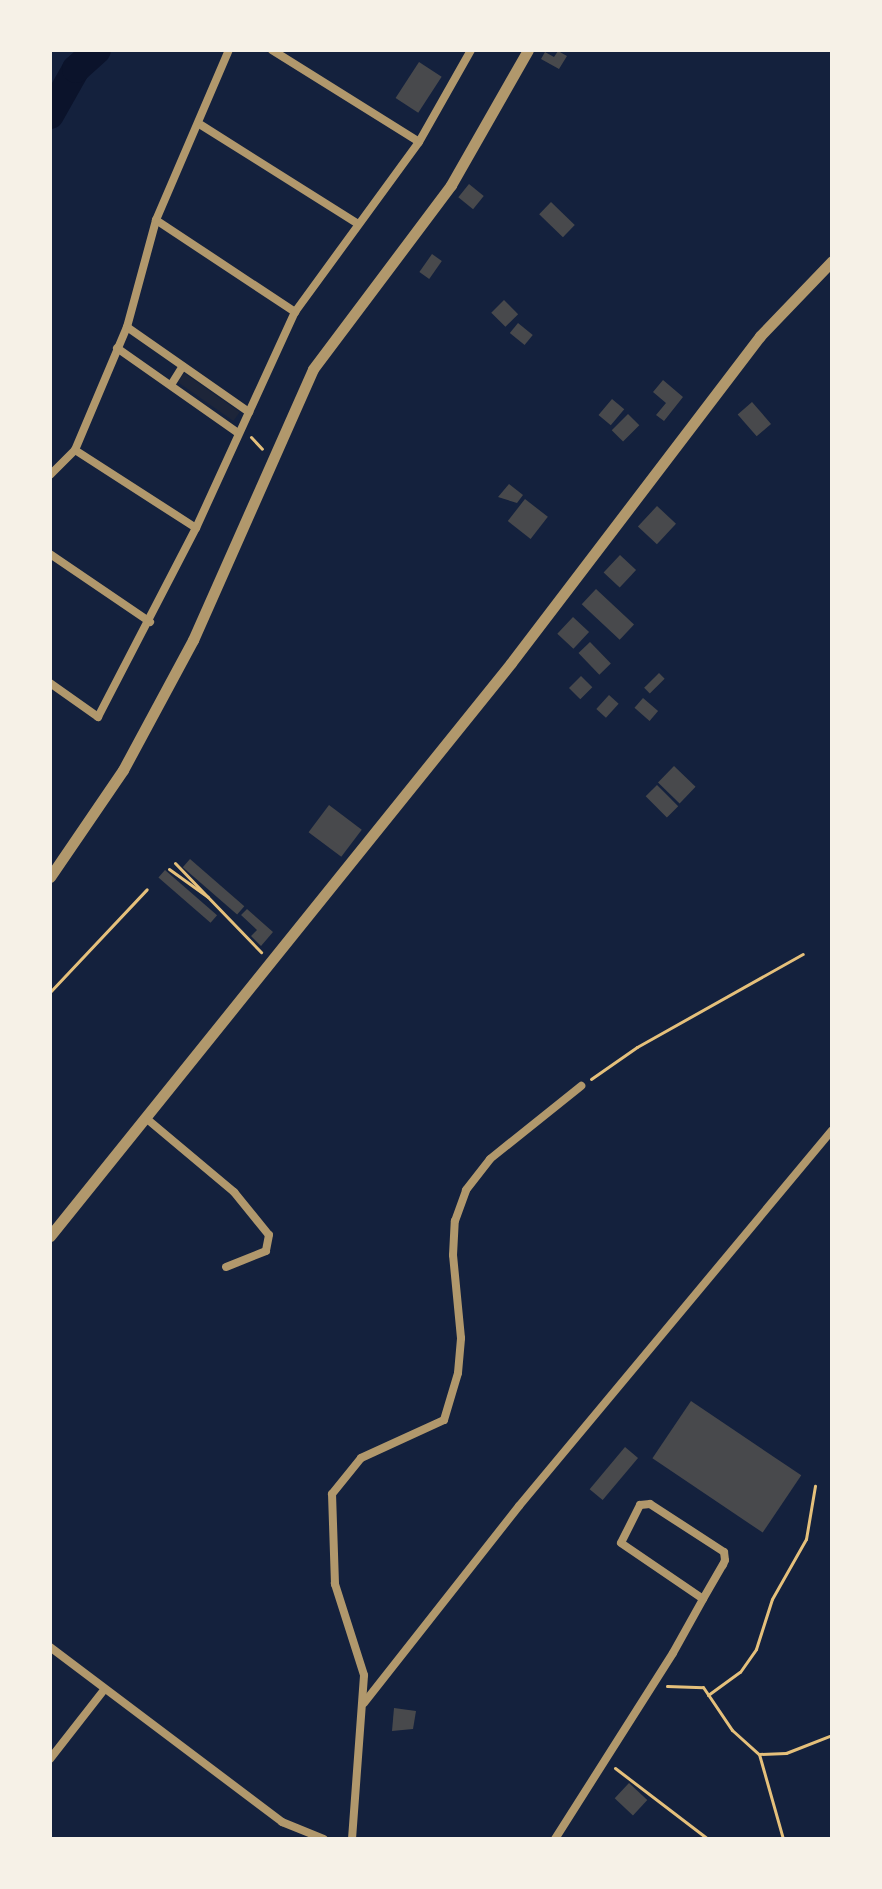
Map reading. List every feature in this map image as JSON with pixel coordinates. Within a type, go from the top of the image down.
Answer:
[{"type":"street","points":[[50,475],[75,450],[127,327],[156,220],[201,125],[229,50]]},
{"type":"street","points":[[272,50],[419,142]]},
{"type":"street","points":[[50,683],[98,717],[150,622],[196,528],[295,312],[419,142],[471,50]]},
{"type":"street","points":[[50,877],[123,770],[193,640],[313,369],[451,185],[528,50]]},
{"type":"street","points":[[201,125],[358,224]]},
{"type":"street","points":[[156,220],[295,312]]},
{"type":"street","points":[[50,1236],[511,663],[760,336],[832,261]]},
{"type":"street","points":[[127,327],[249,412]]},
{"type":"street","points":[[117,348],[240,430]]},
{"type":"street","points":[[171,385],[183,366]]},
{"type":"street","points":[[75,450],[196,528]]},
{"type":"street","points":[[50,554],[150,622]]},
{"type":"street","points":[[352,1839],[364,1675],[354,1633],[335,1584],[332,1494],[361,1458],[444,1420],[458,1373],[461,1338],[453,1255],[455,1221],[466,1190],[490,1159],[581,1086]]},
{"type":"street","points":[[147,1119],[234,1192],[269,1235],[266,1251],[226,1267]]},
{"type":"street","points":[[364,1703],[519,1506],[832,1130]]},
{"type":"street","points":[[555,1839],[604,1763],[703,1599],[723,1565],[724,1552],[650,1504],[640,1505],[621,1543],[703,1599]]},
{"type":"street","points":[[50,1647],[282,1822],[324,1839]]},
{"type":"street","points":[[50,1759],[104,1690]]},
{"type":"path","points":[[240,430],[271,458]]},
{"type":"path","points":[[175,863],[272,962]]},
{"type":"path","points":[[169,869],[208,897]]},
{"type":"path","points":[[50,992],[147,889]]},
{"type":"path","points":[[581,1086],[637,1047],[803,954]]},
{"type":"path","points":[[708,1695],[740,1672],[756,1649],[772,1599],[806,1539],[815,1486]]},
{"type":"path","points":[[661,1686],[703,1687],[732,1730],[759,1754],[783,1839]]},
{"type":"path","points":[[759,1754],[786,1753],[832,1735]]},
{"type":"path","points":[[604,1763],[634,1778],[708,1839]]},
{"type":"shaded area","points":[[184,373],[240,412],[233,421],[178,382]]},
{"type":"building","points":[[558,51],[567,56],[559,69],[541,59],[545,52],[554,57]]},
{"type":"building","points":[[419,62],[442,77],[418,113],[396,98]]},
{"type":"building","points":[[469,184],[484,196],[473,209],[458,197]]},
{"type":"building","points":[[551,202],[575,225],[563,237],[539,214]]},
{"type":"building","points":[[432,254],[442,261],[429,279],[419,272]]},
{"type":"building","points":[[504,300],[518,314],[505,327],[491,313]]},
{"type":"building","points":[[518,323],[533,335],[525,345],[510,333]]},
{"type":"building","points":[[663,380],[683,397],[664,421],[656,415],[666,403],[653,392]]},
{"type":"building","points":[[612,399],[624,409],[611,425],[599,415]]},
{"type":"building","points":[[752,402],[771,424],[757,436],[738,414]]},
{"type":"building","points":[[628,414],[639,425],[623,442],[612,430]]},
{"type":"building","points":[[509,484],[523,495],[517,503],[498,497]]},
{"type":"building","points":[[525,499],[548,517],[531,539],[508,521]]},
{"type":"building","points":[[657,506],[676,524],[657,544],[638,526]]},
{"type":"building","points":[[620,555],[636,570],[620,588],[604,573]]},
{"type":"building","points":[[596,589],[634,624],[620,640],[582,604]]},
{"type":"building","points":[[573,617],[589,632],[573,649],[557,634]]},
{"type":"building","points":[[590,642],[611,664],[599,675],[578,653]]},
{"type":"building","points":[[659,673],[665,679],[650,694],[644,688]]},
{"type":"building","points":[[581,676],[592,687],[580,699],[569,688]]},
{"type":"building","points":[[609,695],[619,704],[606,718],[596,709]]},
{"type":"building","points":[[643,698],[658,711],[650,721],[634,708]]},
{"type":"building","points":[[674,766],[696,787],[680,803],[658,783]]},
{"type":"building","points":[[657,785],[678,806],[667,818],[646,796]]},
{"type":"building","points":[[329,805],[362,830],[341,857],[309,832]]},
{"type":"building","points":[[190,859],[244,906],[237,915],[183,867]]},
{"type":"building","points":[[165,870],[217,915],[211,923],[158,878]]},
{"type":"building","points":[[247,909],[273,932],[261,946],[251,936],[257,930],[241,915]]},
{"type":"building","points":[[691,1401],[801,1475],[763,1533],[652,1458]]},
{"type":"building","points":[[625,1447],[638,1458],[603,1500],[590,1489]]},
{"type":"building","points":[[394,1708],[416,1711],[413,1729],[392,1731]]},
{"type":"building","points":[[629,1783],[647,1800],[633,1815],[615,1798]]},
{"type":"waterway","points":[[50,115],[76,69],[97,50]]}]
